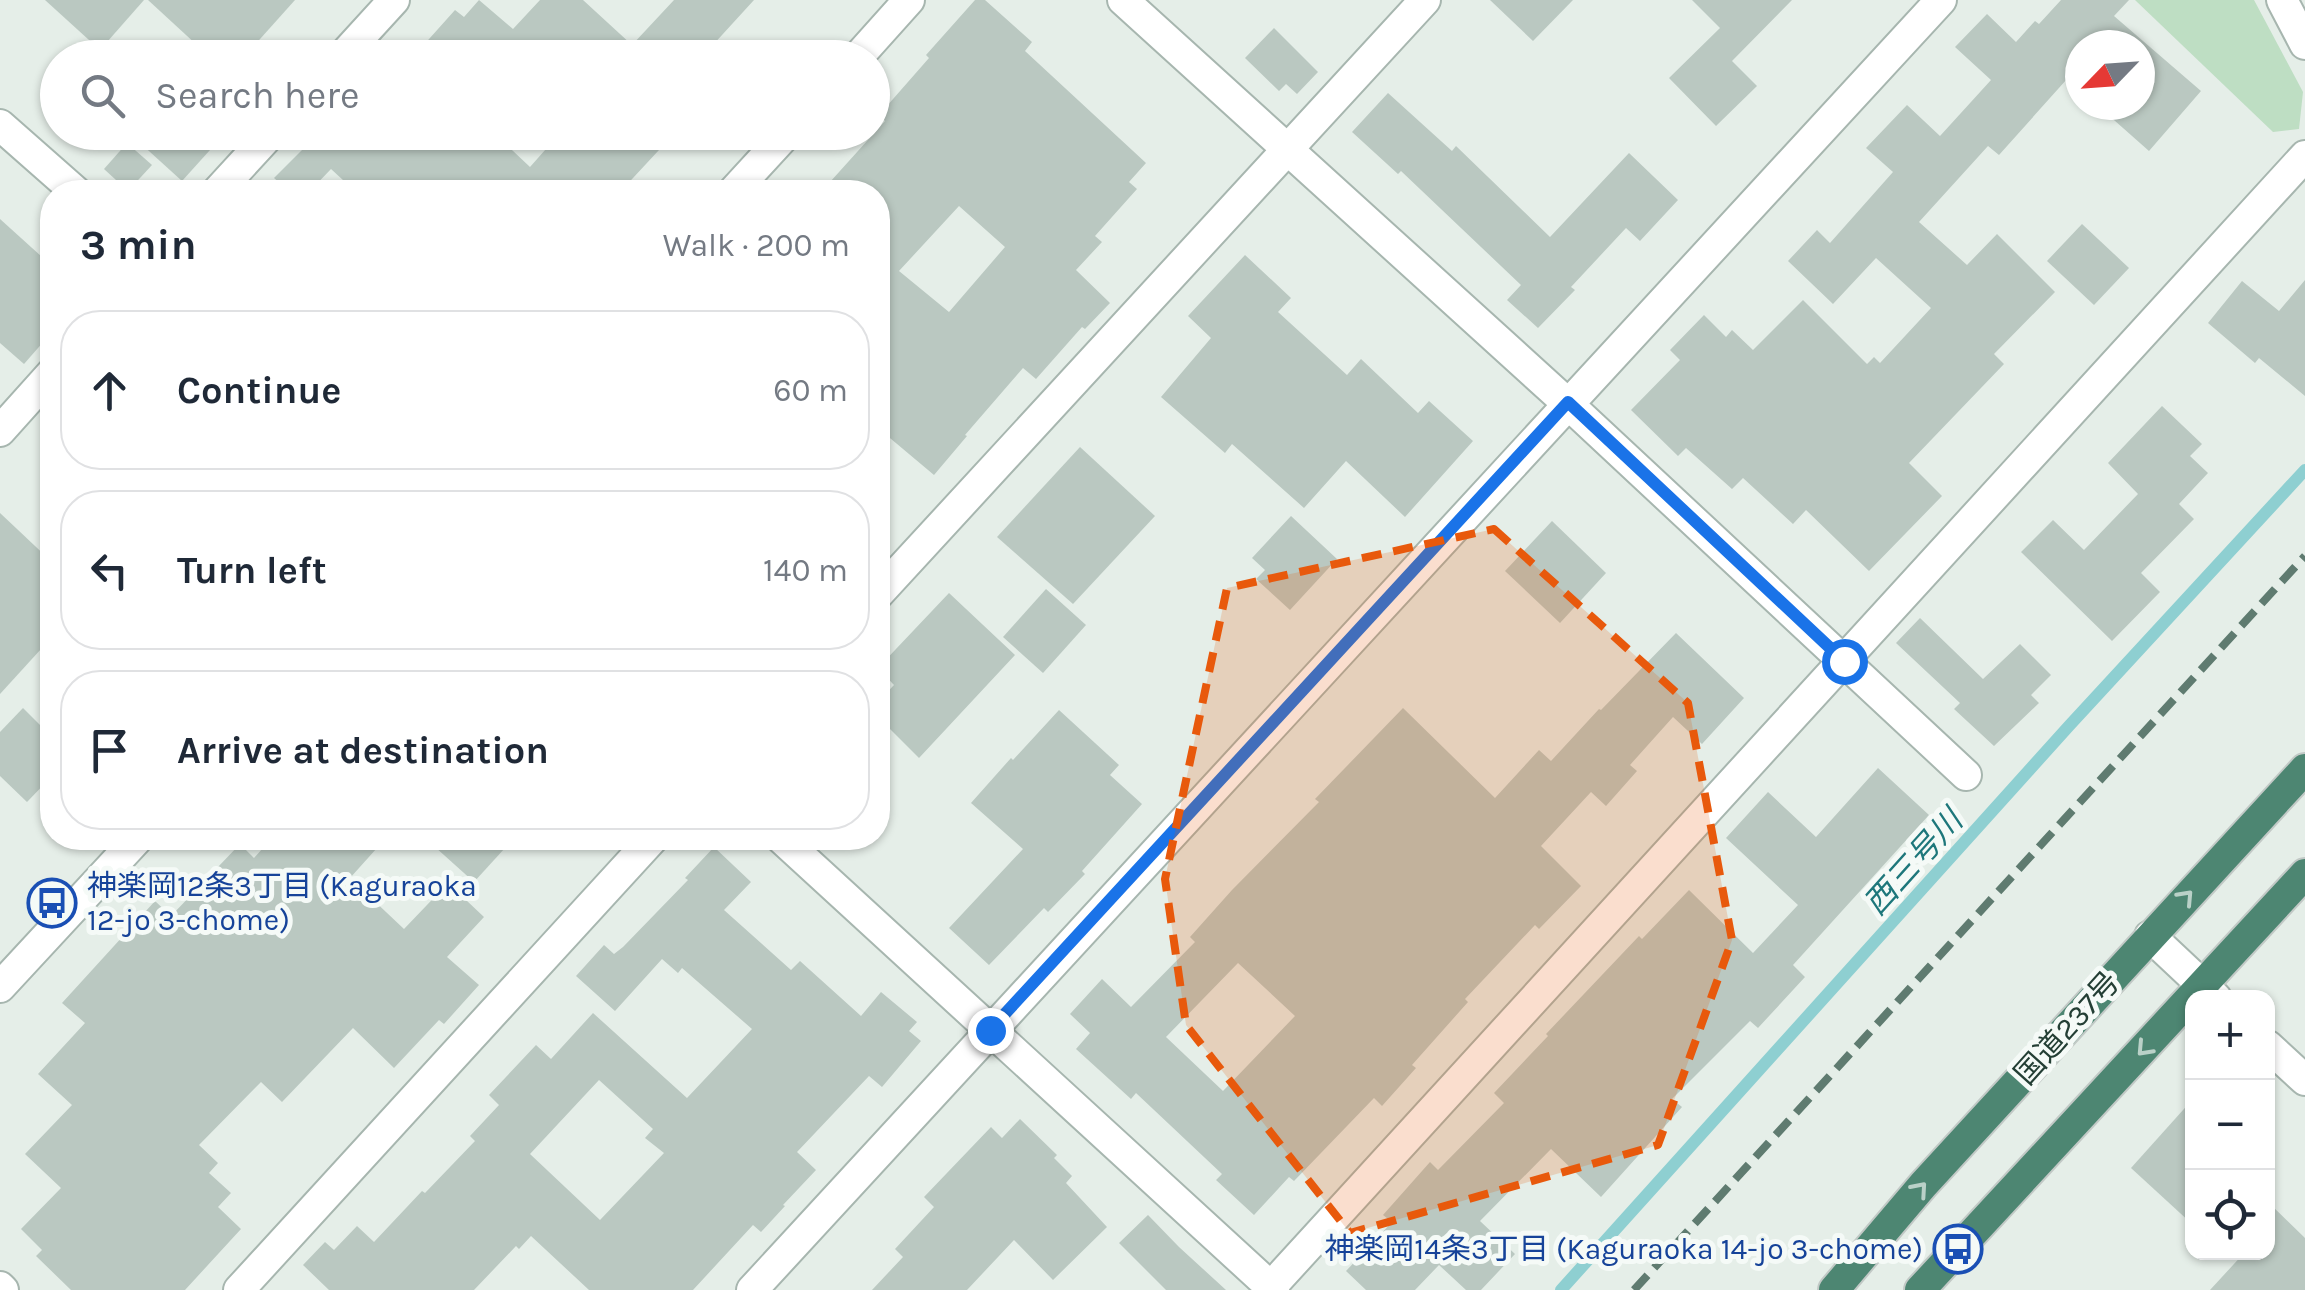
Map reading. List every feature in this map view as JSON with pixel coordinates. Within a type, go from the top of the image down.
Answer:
[{"type":"highway","name":"国道237号","points":[[1834,1290],[2305,769]]},
{"type":"highway","points":[[2211,990],[2305,874]]},
{"type":"highway","points":[[1920,1290],[2185,1017]]},
{"type":"street","points":[[357,40],[394,0]]},
{"type":"street","points":[[873,40],[910,0]]},
{"type":"street","points":[[1123,0],[1568,402],[1966,775]]},
{"type":"street","points":[[890,581],[1425,0]]},
{"type":"street","points":[[752,1290],[1940,0]]},
{"type":"street","points":[[2282,0],[2305,44]]},
{"type":"street","points":[[0,125],[62,180]]},
{"type":"street","points":[[228,180],[256,150]]},
{"type":"street","points":[[743,180],[771,150]]},
{"type":"street","points":[[794,850],[1271,1289],[2305,156]]},
{"type":"street","points":[[0,431],[40,386]]},
{"type":"street","points":[[0,987],[127,850]]},
{"type":"street","points":[[240,1290],[643,850]]},
{"type":"street","points":[[2150,936],[2209,990]]},
{"type":"street","points":[[2275,1052],[2305,1080]]},
{"type":"highlighted area","points":[[1494,529],[1688,703],[1732,940],[1658,1145],[1350,1233],[1186,1025],[1165,879],[1227,588]]},
{"type":"green space","points":[[2135,0],[2254,0],[2303,92],[2299,129],[2273,132]]},
{"type":"building","points":[[45,0],[144,0],[109,40],[89,40]]},
{"type":"building","points":[[148,0],[295,0],[259,40],[191,40]]},
{"type":"building","points":[[479,0],[513,29],[540,0],[583,0],[627,40],[428,40],[455,10],[464,17]]},
{"type":"building","points":[[674,0],[754,0],[717,40],[637,40]]},
{"type":"building","points":[[975,0],[985,0],[1032,42],[1025,51],[1146,163],[1129,182],[1137,189],[1095,236],[1102,242],[1076,270],[1110,303],[1085,329],[1082,327],[1036,379],[1023,368],[934,475],[890,438],[890,180],[832,180],[859,150],[890,150],[890,102],[929,58],[926,55]],"holes":[[[959,206],[1005,247],[949,312],[899,271]]]},
{"type":"building","points":[[1490,0],[1573,0],[1533,41]]},
{"type":"building","points":[[1692,0],[1792,0],[1732,61],[1757,86],[1716,126],[1669,78],[1720,28]]},
{"type":"building","points":[[2061,0],[2129,0],[2114,16],[2130,30],[2065,30],[2065,81],[1999,155],[1988,146],[1919,222],[1967,265],[1997,234],[2055,292],[1994,354],[2004,364],[1909,463],[1942,496],[1869,571],[1806,510],[1793,524],[1743,478],[1732,489],[1686,448],[1678,456],[1631,410],[1680,360],[1670,350],[1704,315],[1726,337],[1732,330],[1753,350],[1803,300],[1867,364],[1874,357],[1880,363],[1931,308],[1876,258],[1833,304],[1788,261],[1817,230],[1830,243],[1893,172],[1866,148],[1907,105],[1940,136],[1991,80],[1955,47],[1987,14],[2016,42],[2035,21],[2039,24]]},
{"type":"building","points":[[1274,28],[1318,72],[1297,94],[1286,84],[1279,91],[1245,58]]},
{"type":"building","points":[[2155,51],[2201,91],[2149,151],[2114,120],[2155,120]]},
{"type":"building","points":[[1388,93],[1452,151],[1456,146],[1550,237],[1629,153],[1678,200],[1640,241],[1626,228],[1538,328],[1507,300],[1521,285],[1401,171],[1398,174],[1352,132]]},
{"type":"building","points":[[121,150],[135,150],[152,165],[138,180],[116,180],[104,169]]},
{"type":"building","points":[[148,150],[210,150],[181,180]]},
{"type":"building","points":[[302,150],[512,150],[530,167],[545,150],[659,150],[631,180],[343,180],[331,169],[320,180],[274,178]]},
{"type":"building","points":[[0,219],[40,255],[40,346],[24,364],[0,343]]},
{"type":"building","points":[[2082,224],[2129,268],[2094,305],[2047,261]]},
{"type":"building","points":[[1245,255],[1291,298],[1278,312],[1347,375],[1361,359],[1418,413],[1429,401],[1473,441],[1405,517],[1346,461],[1304,508],[1232,444],[1225,453],[1161,397],[1211,338],[1188,316]]},
{"type":"building","points":[[2305,280],[2305,396],[2259,358],[2255,363],[2208,323],[2242,281],[2279,311]]},
{"type":"building","points":[[2162,406],[2202,444],[2190,456],[2208,473],[2179,504],[2194,519],[2141,573],[2160,592],[2112,641],[2021,552],[2053,520],[2084,550],[2138,494],[2108,463]]},
{"type":"building","points":[[1080,447],[1155,516],[1073,604],[997,537]]},
{"type":"building","points":[[0,513],[40,551],[40,650],[0,694]]},
{"type":"building","points":[[1291,516],[1337,559],[1290,610],[1256,579],[1265,570],[1252,558]]},
{"type":"building","points":[[1552,521],[1606,573],[1560,623],[1505,571]]},
{"type":"building","points":[[1046,589],[1086,625],[1043,673],[1003,637]]},
{"type":"building","points":[[949,593],[1015,655],[919,758],[890,729],[890,689],[894,685],[890,681],[890,655]]},
{"type":"building","points":[[1920,618],[1983,679],[2020,644],[2051,675],[2031,695],[2039,703],[1994,746],[1954,709],[1960,703],[1896,643]]},
{"type":"building","points":[[1676,633],[1744,698],[1702,744],[1673,717],[1630,765],[1637,771],[1606,806],[1591,792],[1541,846],[1581,886],[1539,929],[1535,925],[1465,999],[1468,1002],[1412,1065],[1416,1068],[1382,1106],[1374,1098],[1294,1181],[1289,1177],[1254,1215],[1216,1180],[1222,1174],[1136,1093],[1131,1099],[1076,1049],[1090,1033],[1070,1014],[1102,979],[1131,1007],[1195,942],[1190,937],[1232,890],[1319,802],[1315,799],[1403,708],[1495,798],[1539,750],[1551,761]],"holes":[[[1238,963],[1295,1016],[1223,1091],[1166,1037]]]},
{"type":"building","points":[[23,708],[40,725],[40,788],[27,802],[0,776],[0,732]]},
{"type":"building","points":[[1059,710],[1119,765],[1110,775],[1142,804],[1082,871],[1085,874],[1048,912],[1044,908],[989,965],[949,928],[1023,849],[971,803]]},
{"type":"building","points":[[1878,768],[1929,815],[1793,965],[1805,977],[1758,1028],[1750,1021],[1672,1099],[1682,1107],[1601,1197],[1551,1149],[1480,1221],[1515,1254],[1481,1290],[1466,1290],[1439,1265],[1415,1290],[1366,1290],[1346,1271],[1392,1222],[1383,1215],[1430,1162],[1438,1170],[1504,1103],[1494,1093],[1639,936],[1642,939],[1689,890],[1753,953],[1798,905],[1726,838],[1768,792],[1816,837]]},
{"type":"building","points":[[234,850],[246,850],[254,858],[261,850],[375,850],[350,878],[404,929],[448,883],[484,917],[447,957],[479,985],[444,1024],[439,1020],[394,1068],[353,1028],[282,1102],[261,1082],[199,1145],[218,1163],[209,1173],[231,1193],[218,1207],[241,1229],[185,1290],[71,1290],[36,1256],[42,1250],[21,1229],[61,1188],[25,1154],[72,1105],[38,1074],[85,1023],[62,1003],[155,901],[171,916]]},
{"type":"building","points":[[438,850],[503,850],[474,882]]},
{"type":"building","points":[[711,850],[717,850],[751,882],[724,910],[791,970],[800,961],[861,1016],[881,992],[917,1022],[909,1031],[921,1041],[882,1087],[869,1076],[797,1152],[816,1170],[785,1206],[761,1232],[753,1225],[693,1290],[589,1290],[531,1236],[519,1249],[516,1246],[474,1290],[329,1290],[303,1265],[325,1242],[334,1250],[357,1226],[374,1242],[475,1141],[470,1136],[499,1105],[489,1095],[536,1045],[551,1059],[593,1013],[687,1098],[752,1029],[682,968],[678,973],[662,959],[615,1011],[576,976],[604,945],[614,954],[623,947],[688,880],[685,878]],"holes":[[[599,1080],[653,1129],[645,1138],[664,1153],[600,1220],[530,1154]]]},
{"type":"building","points":[[2185,1108],[2185,1218],[2131,1168]]},
{"type":"building","points":[[1020,1119],[1057,1155],[1054,1158],[1072,1176],[1066,1183],[1107,1227],[1053,1280],[1014,1240],[967,1290],[872,1290],[903,1257],[895,1249],[934,1207],[924,1197],[991,1127],[1002,1138]]},
{"type":"building","points":[[2275,1209],[2305,1238],[2305,1290],[2210,1290],[2238,1260],[2275,1260]]},
{"type":"building","points":[[1148,1215],[1226,1290],[1166,1290],[1119,1243]]},
{"type":"waterway","name":"西三号川","points":[[1561,1290],[2305,470]]},
{"type":"railway","points":[[1634,1290],[2305,556]]},
{"type":"place","name":"神楽岡12条3丁目 (Kaguraoka 12-jo 3-chome)","points":[[52,903]]},
{"type":"place","name":"神楽岡14条3丁目 (Kaguraoka 14-jo 3-chome)","points":[[1958,1249]]},
{"type":"route","points":[[990,1030],[1568,402],[1844,661]]}]
